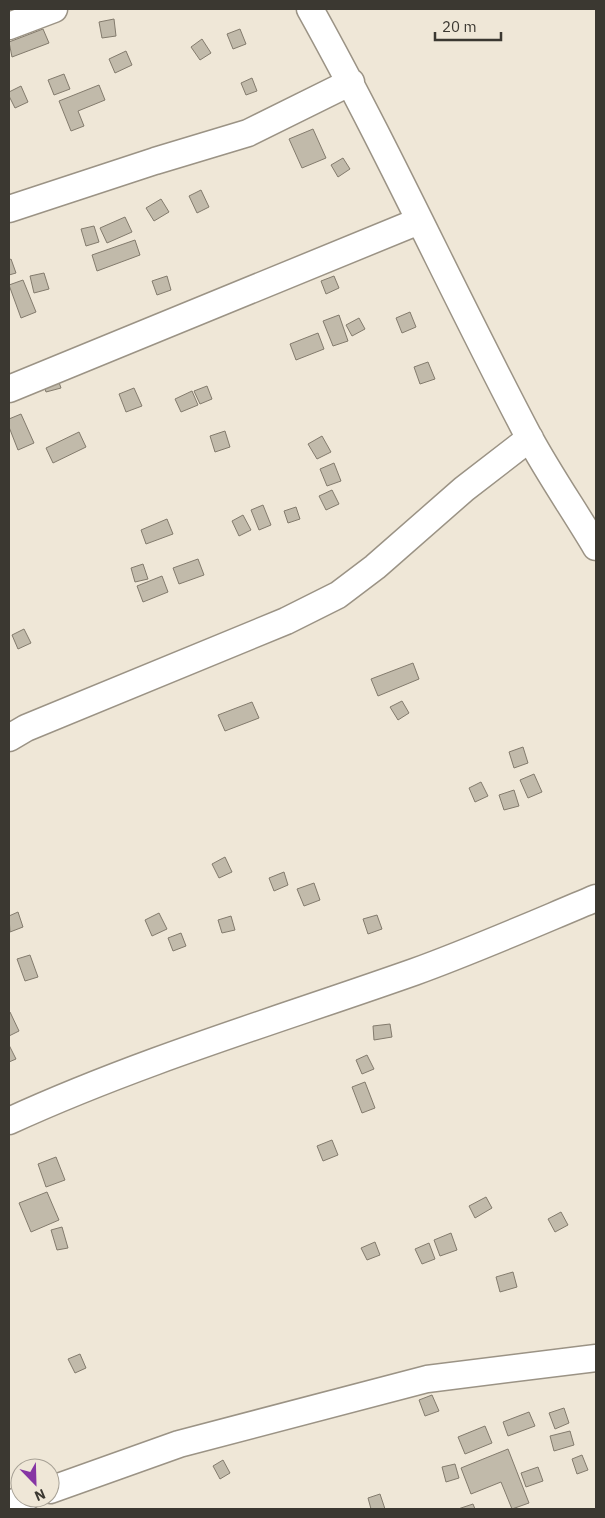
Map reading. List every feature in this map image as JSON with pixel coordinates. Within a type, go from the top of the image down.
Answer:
[{"type":"street","points":[[9,26],[54,9]]},
{"type":"street","points":[[310,9],[351,82],[419,221],[530,438],[596,547]]},
{"type":"street","points":[[9,209],[248,133],[351,82]]},
{"type":"street","points":[[9,389],[419,221]]},
{"type":"street","points":[[9,738],[26,728],[286,621],[338,595],[375,568],[464,490],[530,438]]},
{"type":"street","points":[[9,1122],[57,1100],[211,1041],[416,971],[596,898]]},
{"type":"street","points":[[60,1486],[179,1444],[428,1378],[596,1358]]},
{"type":"building","points":[[114,19],[116,36],[102,38],[99,22]]},
{"type":"building","points":[[43,29],[49,43],[12,57],[9,42]]},
{"type":"building","points":[[240,29],[246,44],[233,49],[227,34]]},
{"type":"building","points":[[202,39],[211,53],[200,60],[191,47]]},
{"type":"building","points":[[126,51],[132,65],[115,73],[109,59]]},
{"type":"building","points":[[64,74],[70,89],[54,95],[48,80]]},
{"type":"building","points":[[252,78],[257,91],[246,95],[241,83]]},
{"type":"building","points":[[99,85],[105,100],[78,111],[84,126],[71,131],[59,101]]},
{"type":"building","points":[[21,86],[28,102],[15,108],[9,92]]},
{"type":"building","points":[[313,129],[326,158],[302,168],[289,139]]},
{"type":"building","points":[[343,158],[350,169],[338,177],[331,165]]},
{"type":"building","points":[[201,190],[209,207],[197,213],[189,196]]},
{"type":"building","points":[[161,199],[169,212],[154,221],[146,208]]},
{"type":"building","points":[[125,217],[132,232],[107,243],[100,228]]},
{"type":"building","points":[[94,226],[99,242],[86,246],[81,229]]},
{"type":"building","points":[[135,240],[140,255],[97,271],[92,255]]},
{"type":"building","points":[[11,259],[16,273],[9,275],[9,260]]},
{"type":"building","points":[[44,273],[49,289],[34,293],[30,276]]},
{"type":"building","points":[[167,276],[171,290],[157,295],[152,281]]},
{"type":"building","points":[[334,276],[339,288],[326,294],[321,281]]},
{"type":"building","points":[[23,280],[36,312],[21,318],[9,285]]},
{"type":"building","points":[[410,312],[416,327],[402,333],[396,318]]},
{"type":"building","points":[[339,315],[348,341],[333,346],[323,321]]},
{"type":"building","points":[[359,318],[365,329],[352,336],[346,325]]},
{"type":"building","points":[[318,333],[324,349],[296,360],[290,344]]},
{"type":"building","points":[[428,362],[435,379],[420,384],[414,367]]},
{"type":"building","points":[[56,374],[61,388],[46,392],[42,379]]},
{"type":"building","points":[[207,386],[212,399],[200,404],[194,391]]},
{"type":"building","points":[[134,388],[142,406],[126,412],[119,394]]},
{"type":"building","points":[[192,391],[198,405],[181,412],[175,399]]},
{"type":"building","points":[[21,414],[34,443],[18,450],[9,427],[9,419]]},
{"type":"building","points":[[225,431],[230,447],[215,452],[210,436]]},
{"type":"building","points":[[79,432],[86,447],[53,463],[46,448]]},
{"type":"building","points":[[322,436],[331,452],[317,459],[308,444]]},
{"type":"building","points":[[334,463],[341,481],[327,486],[320,469]]},
{"type":"building","points":[[332,490],[339,504],[326,510],[319,496]]},
{"type":"building","points":[[263,505],[271,525],[259,530],[251,510]]},
{"type":"building","points":[[296,507],[300,519],[288,523],[284,511]]},
{"type":"building","points":[[243,515],[251,530],[239,536],[232,521]]},
{"type":"building","points":[[167,519],[173,534],[146,544],[141,530]]},
{"type":"building","points":[[198,559],[204,575],[179,584],[173,568]]},
{"type":"building","points":[[143,564],[148,579],[135,582],[131,568]]},
{"type":"building","points":[[162,576],[168,592],[143,602],[137,586]]},
{"type":"building","points":[[24,629],[31,643],[18,649],[12,635]]},
{"type":"building","points":[[413,663],[419,679],[378,696],[371,679]]},
{"type":"building","points":[[402,701],[409,713],[398,720],[390,707]]},
{"type":"building","points":[[252,702],[259,718],[225,731],[218,715]]},
{"type":"building","points":[[523,747],[528,763],[514,768],[509,752]]},
{"type":"building","points":[[534,774],[542,792],[528,798],[520,780]]},
{"type":"building","points":[[481,782],[488,796],[475,802],[469,788]]},
{"type":"building","points":[[514,790],[519,806],[504,810],[499,795]]},
{"type":"building","points":[[225,857],[232,872],[219,878],[212,864]]},
{"type":"building","points":[[284,872],[288,885],[274,891],[269,878]]},
{"type":"building","points":[[314,883],[320,900],[304,906],[297,889]]},
{"type":"building","points":[[18,912],[23,927],[10,932],[9,916]]},
{"type":"building","points":[[159,913],[167,929],[152,936],[145,920]]},
{"type":"building","points":[[377,915],[382,929],[368,934],[363,919]]},
{"type":"building","points":[[231,916],[235,930],[222,933],[218,920]]},
{"type":"building","points":[[181,933],[186,946],[173,951],[168,938]]},
{"type":"building","points":[[30,955],[38,977],[25,981],[17,959]]},
{"type":"building","points":[[9,1013],[19,1031],[9,1036]]},
{"type":"building","points":[[390,1024],[392,1037],[374,1040],[373,1026]]},
{"type":"building","points":[[9,1045],[16,1059],[9,1062]]},
{"type":"building","points":[[367,1055],[374,1069],[362,1074],[356,1060]]},
{"type":"building","points":[[365,1082],[375,1108],[362,1113],[352,1087]]},
{"type":"building","points":[[332,1140],[338,1155],[323,1161],[317,1146]]},
{"type":"building","points":[[56,1157],[65,1180],[46,1187],[38,1164]]},
{"type":"building","points":[[47,1192],[59,1220],[31,1232],[19,1203]]},
{"type":"building","points":[[486,1197],[492,1208],[475,1218],[469,1206]]},
{"type":"building","points":[[561,1212],[568,1225],[555,1232],[548,1219]]},
{"type":"building","points":[[62,1227],[68,1248],[57,1250],[51,1230]]},
{"type":"building","points":[[451,1233],[457,1250],[440,1256],[434,1240]]},
{"type":"building","points":[[375,1242],[380,1255],[367,1260],[361,1248]]},
{"type":"building","points":[[429,1243],[435,1259],[422,1264],[415,1249]]},
{"type":"building","points":[[513,1272],[517,1287],[500,1292],[496,1277]]},
{"type":"building","points":[[80,1354],[86,1368],[75,1373],[68,1359]]},
{"type":"building","points":[[432,1395],[439,1411],[425,1416],[419,1400]]},
{"type":"building","points":[[564,1408],[569,1423],[555,1429],[549,1413]]},
{"type":"building","points":[[529,1412],[535,1426],[508,1436],[503,1422]]},
{"type":"building","points":[[485,1426],[492,1443],[465,1454],[458,1437]]},
{"type":"building","points":[[570,1431],[574,1445],[554,1451],[550,1436]]},
{"type":"building","points":[[508,1449],[529,1503],[512,1509],[501,1482],[471,1494],[461,1468]]},
{"type":"building","points":[[582,1455],[588,1470],[577,1474],[572,1459]]},
{"type":"building","points":[[223,1460],[230,1473],[220,1479],[213,1466]]},
{"type":"building","points":[[455,1464],[459,1478],[446,1482],[442,1467]]},
{"type":"building","points":[[538,1467],[543,1481],[526,1487],[521,1473]]},
{"type":"building","points":[[380,1494],[385,1509],[371,1509],[368,1498]]},
{"type":"building","points":[[473,1504],[475,1509],[458,1509]]}]
